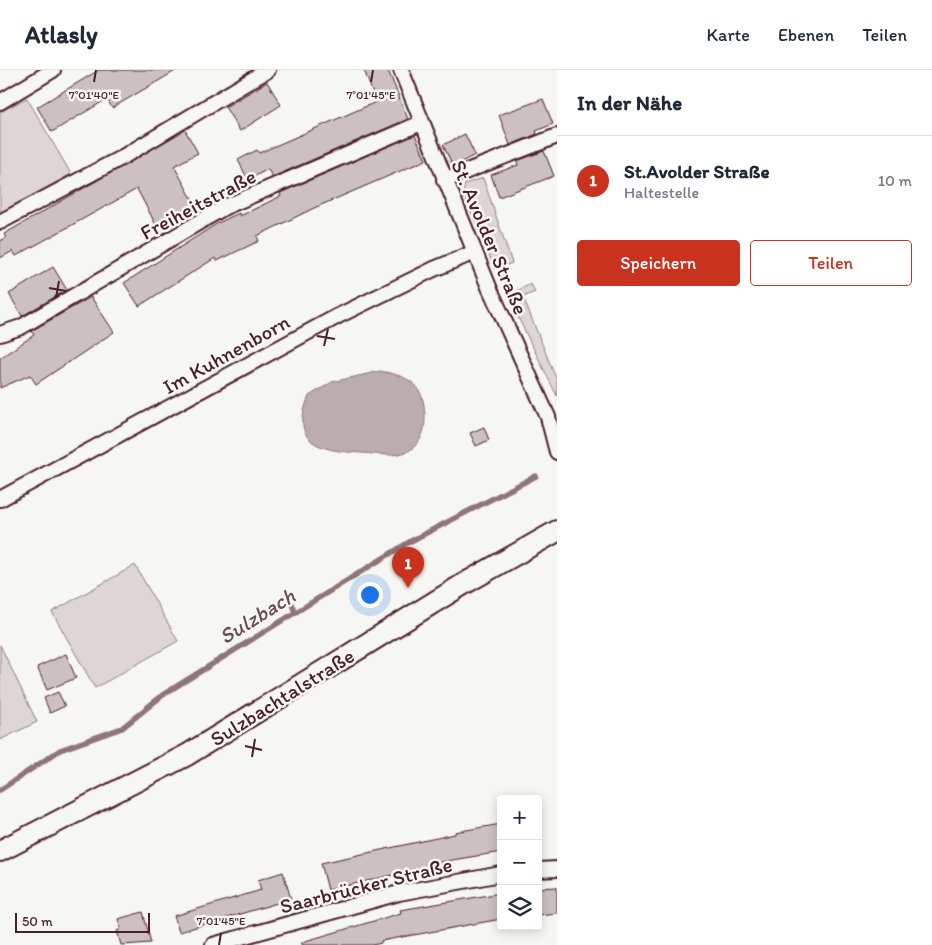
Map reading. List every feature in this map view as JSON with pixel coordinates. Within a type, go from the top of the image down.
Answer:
[{"type":"main road","name":"Sulzbachtalstraße","points":[[0,851],[187,755],[462,585],[557,531]]},
{"type":"street","points":[[0,102],[53,70]]},
{"type":"street","points":[[0,222],[114,162],[268,70]]},
{"type":"street","name":"St. Avolder Straße","points":[[401,70],[444,180],[507,329],[553,421],[557,452]]},
{"type":"street","name":"Freiheitstraße","points":[[1,334],[21,327],[225,207],[422,123]]},
{"type":"street","points":[[444,180],[557,136]]},
{"type":"street","name":"Im Kuhnenborn","points":[[0,499],[338,316],[434,269],[475,252]]},
{"type":"street","points":[[542,870],[557,869]]},
{"type":"street","name":"Saarbrücker Straße","points":[[213,945],[399,894],[497,875]]},
{"type":"shaded area","points":[[27,98],[71,174],[0,214],[0,112]]},
{"type":"shaded area","points":[[483,178],[512,263],[495,269],[463,193],[465,184]]},
{"type":"shaded area","points":[[531,284],[535,292],[523,297],[557,381],[557,396],[511,303],[514,292]]},
{"type":"shaded area","points":[[380,371],[403,377],[414,384],[419,390],[424,405],[425,422],[421,438],[414,447],[409,451],[396,454],[382,455],[348,452],[323,447],[313,442],[306,435],[303,425],[304,412],[309,396],[332,382]]},
{"type":"shaded area","points":[[135,565],[178,641],[95,688],[52,612]]},
{"type":"shaded area","points":[[0,645],[37,722],[0,740]]},
{"type":"building","points":[[99,70],[177,70],[112,108],[107,99],[52,132],[37,107]]},
{"type":"building","points":[[364,70],[388,70],[408,119],[272,177],[268,169],[248,180],[238,160],[257,150],[259,153],[376,102]]},
{"type":"building","points":[[267,82],[281,105],[240,131],[225,107]]},
{"type":"building","points":[[543,99],[553,124],[536,131],[537,134],[510,145],[499,115]]},
{"type":"building","points":[[185,130],[198,153],[174,166],[195,204],[156,225],[137,189],[16,256],[13,251],[0,258],[0,241],[6,238],[4,234]]},
{"type":"building","points":[[465,134],[475,155],[453,166],[443,145]]},
{"type":"building","points":[[415,135],[426,160],[314,208],[257,236],[259,241],[217,261],[215,258],[139,306],[124,283],[218,223],[239,213],[240,216],[281,196],[280,193]]},
{"type":"building","points":[[544,151],[554,176],[499,197],[491,175],[518,165],[517,161]]},
{"type":"building","points":[[53,267],[67,290],[22,316],[9,294]]},
{"type":"building","points":[[91,297],[114,332],[36,384],[30,375],[0,388],[0,358],[34,335],[31,331]]},
{"type":"building","points":[[484,427],[489,440],[476,446],[470,433]]},
{"type":"building","points":[[66,654],[76,678],[47,690],[37,667]]},
{"type":"building","points":[[58,692],[65,706],[50,713],[44,698]]},
{"type":"building","points":[[497,825],[497,853],[440,862],[440,864],[328,890],[321,863],[455,834],[455,832]]},
{"type":"building","points":[[283,872],[291,899],[179,932],[174,916],[261,890],[258,880]]},
{"type":"building","points":[[557,887],[557,913],[542,915],[542,888]]},
{"type":"building","points":[[497,894],[497,920],[381,941],[381,943],[373,945],[302,945],[302,942],[401,913],[400,910]]},
{"type":"building","points":[[143,912],[151,943],[121,945],[117,931],[121,929],[118,919]]},
{"type":"waterway","name":"Sulzbach","points":[[0,790],[60,750],[122,728],[164,694],[409,542],[536,476]]},
{"type":"waterway","points":[[292,604],[295,613]]},
{"type":"place","name":"St.Avolder Straße","points":[[408,588]]}]
